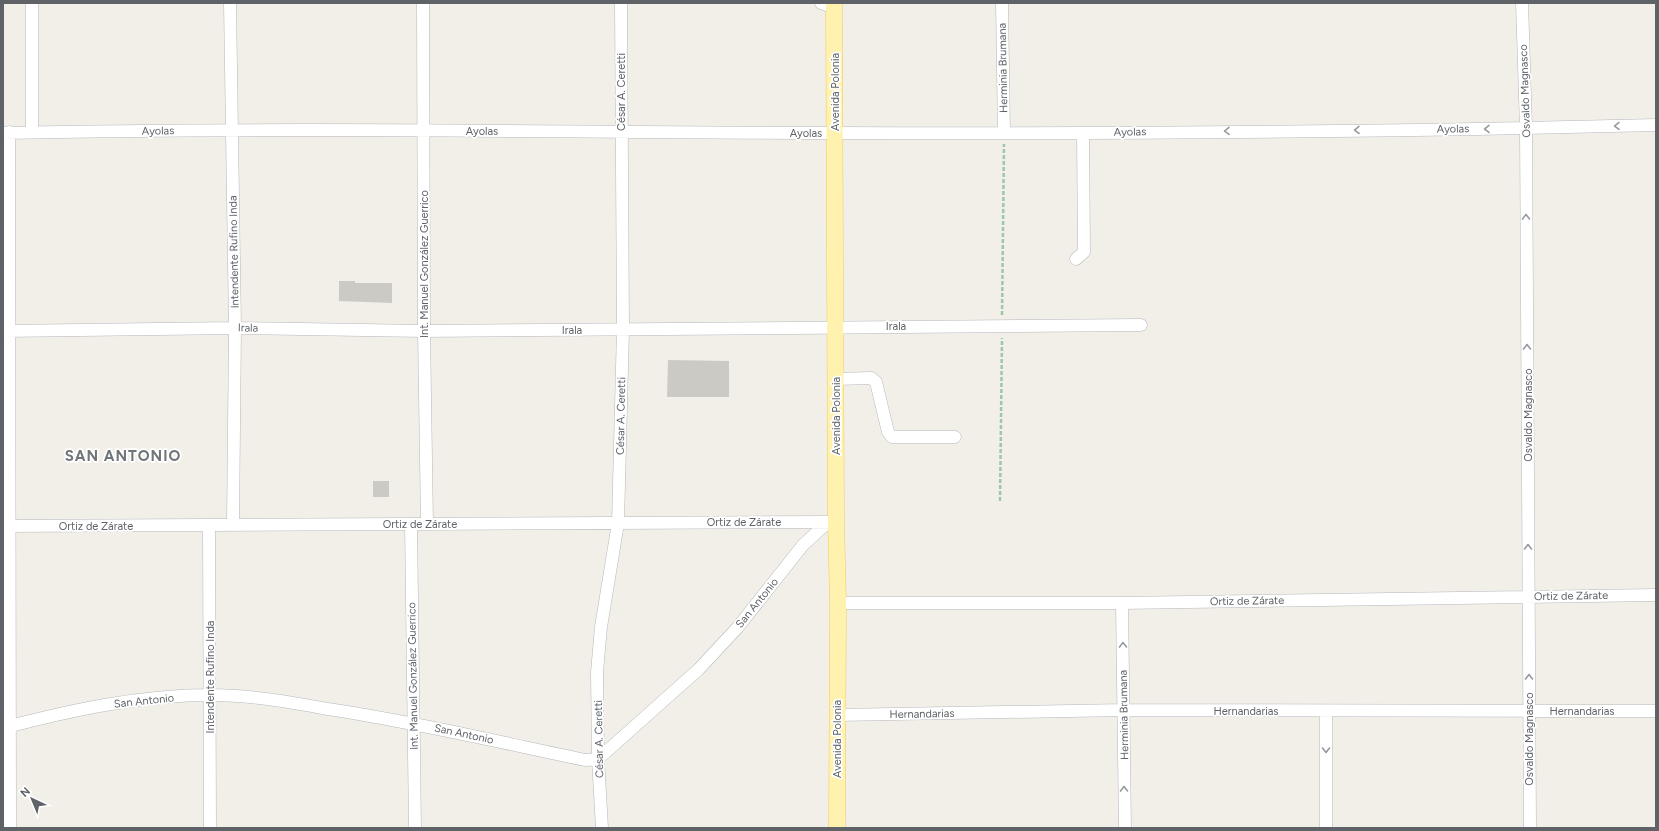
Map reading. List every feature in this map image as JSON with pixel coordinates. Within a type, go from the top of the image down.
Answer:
[{"type":"main road","name":"Avenida Polonia","points":[[830,5],[835,133],[836,379],[832,522],[838,602],[837,828]]},
{"type":"street","points":[[32,3],[32,132]]},
{"type":"street","name":"Intendente Rufino Inda","points":[[230,3],[235,328],[233,525]]},
{"type":"street","name":"Int. Manuel González Guerrico","points":[[423,3],[424,331],[427,524]]},
{"type":"street","name":"César A. Ceretti","points":[[602,828],[598,759],[597,672],[601,627],[618,523],[623,330],[621,3]]},
{"type":"street","name":"Herminia Brumana","points":[[1002,3],[1004,133]]},
{"type":"street","name":"Osvaldo Magnasco","points":[[1522,3],[1526,128],[1530,828]]},
{"type":"street","name":"Ayolas","points":[[6,132],[232,130],[1083,133],[1656,125]]},
{"type":"street","points":[[6,132],[6,727],[10,828]]},
{"type":"street","points":[[1076,259],[1084,252],[1083,133]]},
{"type":"street","name":"Irala","points":[[6,331],[235,328],[424,331],[623,330],[835,326],[1141,324]]},
{"type":"street","points":[[836,379],[872,378],[876,382],[888,432],[892,437],[954,437]]},
{"type":"street","name":"Ortiz de Zárate","points":[[6,526],[832,522]]},
{"type":"street","name":"San Antonio","points":[[6,727],[105,705],[148,699],[210,695],[248,696],[413,723],[585,760],[598,759],[699,669],[738,627],[803,545],[832,522]]},
{"type":"street","name":"Int. Manuel González Guerrico","points":[[411,524],[414,828]]},
{"type":"street","name":"Intendente Rufino Inda","points":[[209,525],[210,828]]},
{"type":"street","name":"Ortiz de Zárate","points":[[838,602],[1122,603],[1656,595]]},
{"type":"street","name":"Herminia Brumana","points":[[1122,603],[1125,828]]},
{"type":"street","name":"Hernandarias","points":[[837,715],[1124,710],[1656,711]]},
{"type":"street","points":[[1326,711],[1326,828]]},
{"type":"building","points":[[339,281],[355,281],[355,283],[392,283],[392,303],[339,301]]},
{"type":"building","points":[[668,360],[729,361],[729,397],[667,397]]},
{"type":"building","points":[[373,481],[389,481],[389,497],[373,497]]},
{"type":"district","name":"SAN ANTONIO","points":[[123,456]]}]
